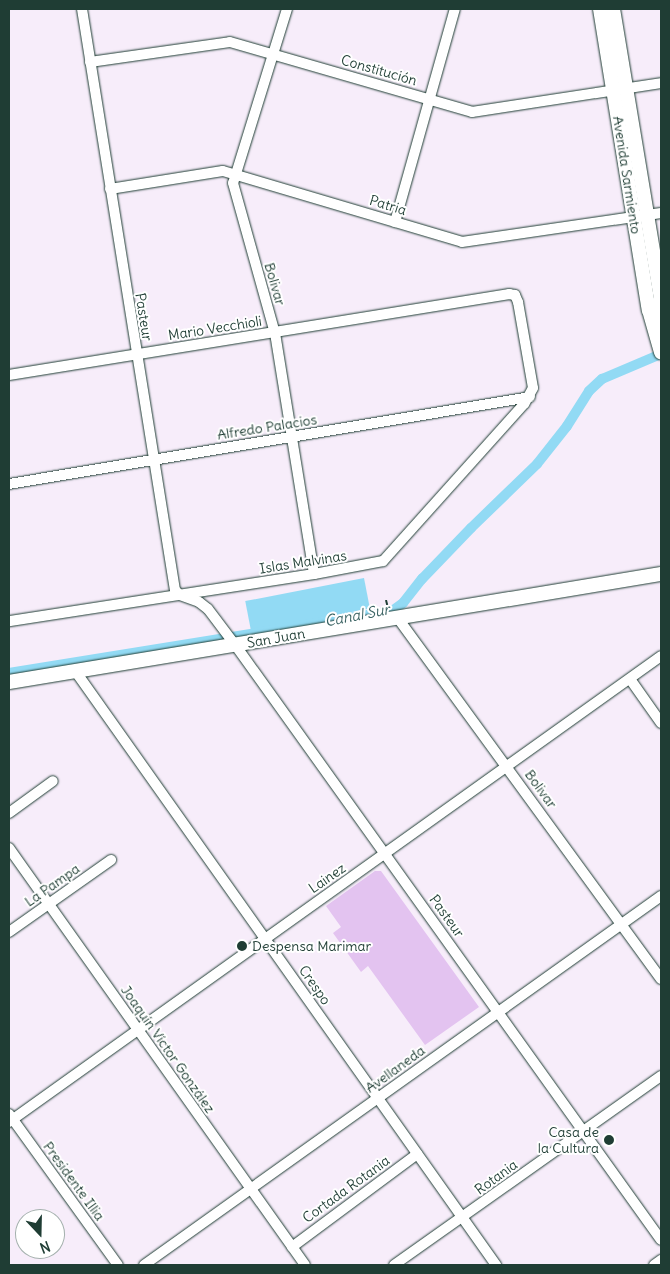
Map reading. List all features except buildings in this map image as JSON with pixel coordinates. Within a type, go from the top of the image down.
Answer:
[{"type":"street","name":"Pasteur","points":[[82,9],[175,590],[180,595],[199,602],[211,613],[236,646],[661,1240]]},
{"type":"street","name":"Bolivar","points":[[287,9],[235,173],[234,192],[275,333],[314,574]]},
{"type":"street","points":[[395,222],[455,9]]},
{"type":"street","name":"Avenida Sarmiento","points":[[600,9],[648,215],[649,310],[659,346]]},
{"type":"street","name":"Avenida Sarmiento","points":[[613,9],[620,89]]},
{"type":"street","name":"Constitución","points":[[90,62],[225,41],[472,112],[661,83]]},
{"type":"street","name":"Patria","points":[[110,190],[215,171],[235,173],[454,240],[469,242],[648,215]]},
{"type":"street","name":"Mario Vecchioli","points":[[9,375],[509,294],[515,295],[533,388],[530,396]]},
{"type":"street","name":"Alfredo Palacios","points":[[9,484],[530,396]]},
{"type":"street","name":"Islas Malvinas","points":[[9,621],[314,574],[382,561],[530,396]]},
{"type":"street","name":"San Juan","points":[[9,682],[236,646],[397,617],[661,574]]},
{"type":"street","points":[[211,613],[208,601],[214,590]]},
{"type":"street","name":"Bolivar","points":[[397,617],[508,766],[661,980]]},
{"type":"street","name":"Lainez","points":[[10,1118],[266,939],[661,656]]},
{"type":"street","name":"Crespo","points":[[76,672],[496,1265]]},
{"type":"street","points":[[630,679],[661,723]]},
{"type":"street","points":[[9,814],[52,781]]},
{"type":"street","name":"Joaquín Víctor González","points":[[9,848],[305,1265]]},
{"type":"street","name":"La Pampa","points":[[9,932],[111,860]]},
{"type":"street","name":"Avellaneda","points":[[144,1265],[661,896]]},
{"type":"street","name":"Rotania","points":[[394,1265],[462,1219],[661,1076]]},
{"type":"street","name":"Presidente Illia","points":[[10,1118],[118,1265]]},
{"type":"street","name":"Cortada Rotania","points":[[292,1247],[417,1154]]},
{"type":"street","points":[[654,1265],[661,1260]]},
{"type":"water","points":[[364,578],[370,608],[251,632],[245,601]]},
{"type":"waterway","name":"Canal Sur","points":[[9,673],[392,611],[403,603],[422,579],[471,528],[537,464],[567,426],[589,391],[602,379],[661,354]]},
{"type":"place","name":"Despensa Marimar","points":[[242,946]]},
{"type":"place","name":"Casa de la Cultura","points":[[609,1140]]}]
